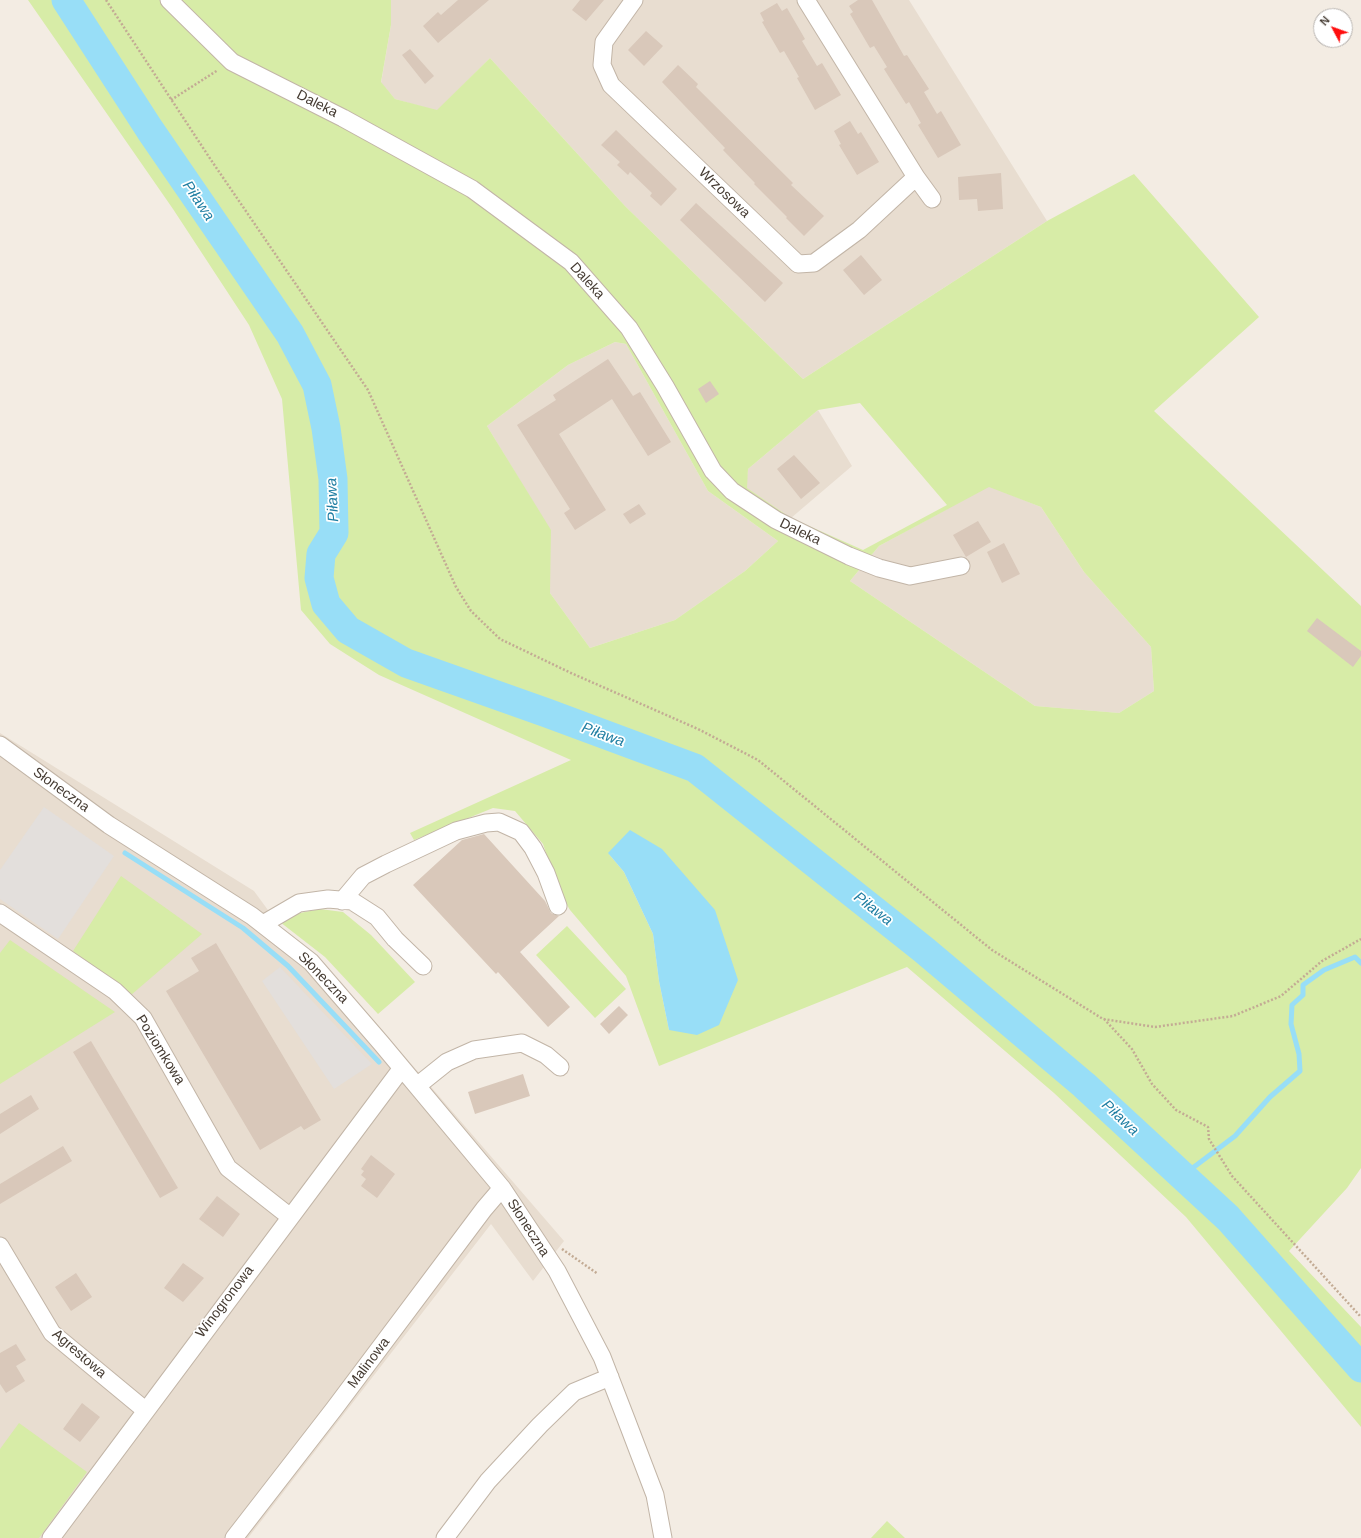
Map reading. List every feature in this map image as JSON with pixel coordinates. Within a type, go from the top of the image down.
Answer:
[{"type":"street","name":"Daleka","points":[[169,0],[232,62],[350,122],[472,189],[571,262],[628,328],[665,386],[713,471],[732,491],[776,520],[849,556],[879,568],[910,576],[961,566]]},
{"type":"street","name":"Wrzosowa","points":[[634,0],[604,42],[602,66],[611,85],[798,264],[814,263],[848,238],[916,177]]},
{"type":"street","points":[[806,0],[916,177],[932,200]]},
{"type":"street","name":"Słoneczna","points":[[0,745],[110,825],[252,916],[311,962],[402,1068],[502,1188],[557,1271],[602,1357],[610,1377],[655,1495],[663,1538]]},
{"type":"street","points":[[342,900],[363,876],[386,864],[456,831],[486,823],[500,822],[521,832],[533,848],[546,873],[558,906]]},
{"type":"street","points":[[263,924],[299,902],[328,899],[352,901],[377,917],[395,939],[423,966]]},
{"type":"street","name":"Poziomkowa","points":[[0,913],[114,991],[144,1018],[228,1168],[289,1216]]},
{"type":"street","points":[[417,1086],[447,1062],[474,1050],[522,1043],[546,1055],[560,1067]]},
{"type":"street","name":"Winogronowa","points":[[51,1538],[289,1216],[402,1068]]},
{"type":"street","name":"Malinowa","points":[[234,1538],[334,1409],[484,1209],[502,1188]]},
{"type":"street","name":"Agrestowa","points":[[0,1246],[52,1333],[145,1410]]},
{"type":"street","points":[[445,1538],[488,1481],[540,1425],[574,1392],[610,1377]]},
{"type":"path","points":[[106,0],[171,100],[368,390],[456,587],[471,611],[500,639],[571,673],[698,729],[758,760],[992,950],[1104,1018],[1132,1049],[1152,1084],[1176,1110],[1208,1127],[1209,1139],[1232,1176],[1361,1317]]},
{"type":"path","points":[[171,100],[232,62]]},
{"type":"path","points":[[1104,1018],[1155,1027],[1233,1016],[1281,996],[1322,961],[1361,939]]},
{"type":"path","points":[[541,1247],[550,1241],[598,1274]]},
{"type":"shaded area","points":[[391,0],[909,0],[1047,221],[803,379],[625,206],[490,58],[437,111],[395,99],[381,83],[391,25]]},
{"type":"shaded area","points":[[615,342],[626,344],[708,491],[778,541],[745,571],[675,620],[590,648],[550,593],[550,530],[487,426],[568,365]]},
{"type":"shaded area","points":[[818,410],[852,466],[791,518],[746,488],[748,469]]},
{"type":"shaded area","points":[[989,486],[1041,507],[1084,572],[1151,647],[1154,691],[1119,713],[1035,706],[850,581],[879,546]]},
{"type":"shaded area","points":[[0,733],[254,891],[287,936],[369,1015],[564,1241],[533,1281],[491,1224],[248,1538],[0,1538]]},
{"type":"shaded area","points":[[44,807],[114,856],[58,939],[0,899],[0,870]]},
{"type":"shaded area","points":[[280,967],[372,1064],[334,1089],[262,981]]},
{"type":"green space","points":[[28,0],[391,0],[391,25],[381,82],[395,99],[437,110],[490,58],[625,206],[803,379],[1047,221],[1134,174],[1259,317],[1154,411],[1361,606],[1361,1168],[1347,1188],[1289,1251],[1361,1327],[1361,1427],[1186,1217],[1054,1093],[907,967],[659,1066],[626,976],[570,910],[558,890],[543,844],[515,811],[493,808],[414,840],[410,833],[571,760],[379,675],[330,644],[301,610],[282,399],[249,325],[173,209]],"holes":[[[615,342],[626,344],[708,491],[778,541],[745,571],[675,620],[590,648],[550,593],[551,530],[487,426],[568,365]],[[860,403],[947,505],[863,550],[791,518],[747,488],[748,469],[818,410]],[[989,487],[1041,507],[1084,572],[1151,647],[1154,691],[1119,713],[1035,706],[850,581],[879,546]],[[608,853],[738,980],[669,1030],[659,981],[653,934],[624,872]]]},
{"type":"green space","points":[[121,876],[202,934],[131,995],[73,951]]},
{"type":"green space","points":[[320,909],[343,912],[371,935],[415,982],[378,1014],[325,957],[280,922],[290,915]]},
{"type":"green space","points":[[567,926],[626,989],[595,1018],[536,955]]},
{"type":"green space","points":[[10,940],[115,1012],[0,1084],[0,953]]},
{"type":"green space","points":[[19,1423],[87,1472],[39,1538],[0,1538],[0,1449]]},
{"type":"green space","points":[[887,1521],[905,1538],[871,1538]]},
{"type":"water","points":[[630,830],[662,849],[715,910],[738,980],[719,1025],[697,1035],[669,1030],[659,981],[653,934],[624,872],[608,853]]},
{"type":"building","points":[[458,0],[489,0],[438,43],[423,26],[438,12],[441,15]]},
{"type":"building","points":[[580,0],[604,0],[586,21],[572,10]]},
{"type":"building","points":[[858,0],[872,0],[904,56],[907,55],[929,89],[924,92],[937,114],[941,111],[961,145],[938,158],[918,125],[921,123],[909,102],[906,104],[884,69],[887,67],[874,46],[870,48],[850,14],[853,12],[849,6]]},
{"type":"building","points":[[777,3],[782,11],[787,8],[805,39],[802,41],[817,66],[822,63],[841,95],[815,110],[784,51],[780,53],[762,22],[764,21],[760,13]]},
{"type":"building","points":[[646,31],[663,46],[644,66],[628,50]]},
{"type":"building","points":[[410,49],[434,76],[425,84],[402,55]]},
{"type":"building","points":[[678,65],[698,84],[696,87],[793,183],[791,185],[824,216],[804,236],[723,150],[725,148],[662,82]]},
{"type":"building","points":[[850,121],[858,134],[861,132],[879,162],[857,175],[839,145],[841,144],[834,131]]},
{"type":"building","points":[[616,130],[677,189],[661,206],[650,196],[652,193],[630,172],[628,175],[617,165],[620,162],[601,145]]},
{"type":"building","points":[[1001,173],[1003,209],[978,211],[977,199],[959,200],[958,177]]},
{"type":"building","points":[[696,203],[783,283],[765,302],[680,220]]},
{"type":"building","points":[[861,255],[882,280],[864,295],[843,270]]},
{"type":"building","points":[[608,359],[633,396],[640,392],[671,442],[648,456],[612,399],[559,434],[606,510],[575,530],[564,513],[570,509],[517,425],[556,400],[553,395]]},
{"type":"building","points":[[710,381],[719,394],[706,403],[698,389]]},
{"type":"building","points":[[794,455],[820,483],[801,499],[777,469]]},
{"type":"building","points":[[639,504],[646,514],[630,524],[623,514]]},
{"type":"building","points":[[978,521],[991,542],[966,557],[953,535]]},
{"type":"building","points":[[1004,543],[1020,574],[1002,583],[987,552]]},
{"type":"building","points":[[1317,618],[1361,651],[1361,656],[1353,667],[1307,631]]},
{"type":"building","points":[[484,834],[545,901],[551,913],[559,916],[520,952],[570,1007],[548,1027],[498,972],[496,974],[413,885],[462,840]]},
{"type":"building","points":[[216,943],[321,1120],[304,1130],[301,1126],[260,1150],[166,991],[199,971],[191,958]]},
{"type":"building","points":[[619,1006],[628,1015],[609,1034],[600,1024]]},
{"type":"building","points":[[91,1041],[178,1188],[160,1198],[73,1052]]},
{"type":"building","points":[[523,1074],[530,1096],[475,1114],[468,1092]]},
{"type":"building","points":[[31,1095],[39,1109],[0,1134],[0,1114]]},
{"type":"building","points":[[63,1146],[72,1161],[0,1204],[0,1184]]},
{"type":"building","points":[[371,1155],[395,1174],[377,1198],[361,1186],[366,1179],[361,1175],[364,1171],[361,1169]]},
{"type":"building","points":[[217,1196],[240,1214],[223,1237],[199,1219]]},
{"type":"building","points":[[183,1263],[204,1278],[183,1302],[164,1288]]},
{"type":"building","points":[[76,1273],[92,1297],[71,1311],[55,1287]]},
{"type":"building","points":[[16,1344],[26,1360],[16,1366],[25,1381],[6,1393],[0,1384],[0,1353]]},
{"type":"building","points":[[82,1403],[100,1417],[80,1442],[63,1429]]},
{"type":"waterway","name":"Piława","points":[[66,0],[150,130],[290,334],[317,385],[326,428],[333,479],[334,533],[321,554],[319,578],[326,604],[348,630],[406,663],[695,768],[924,950],[1084,1085],[1228,1218],[1361,1368]]},
{"type":"waterway","points":[[125,853],[243,928],[288,966],[379,1062]]},
{"type":"waterway","points":[[1182,1176],[1235,1136],[1270,1097],[1300,1071],[1299,1054],[1291,1024],[1292,1005],[1303,995],[1303,985],[1324,970],[1355,957],[1361,963]]}]
